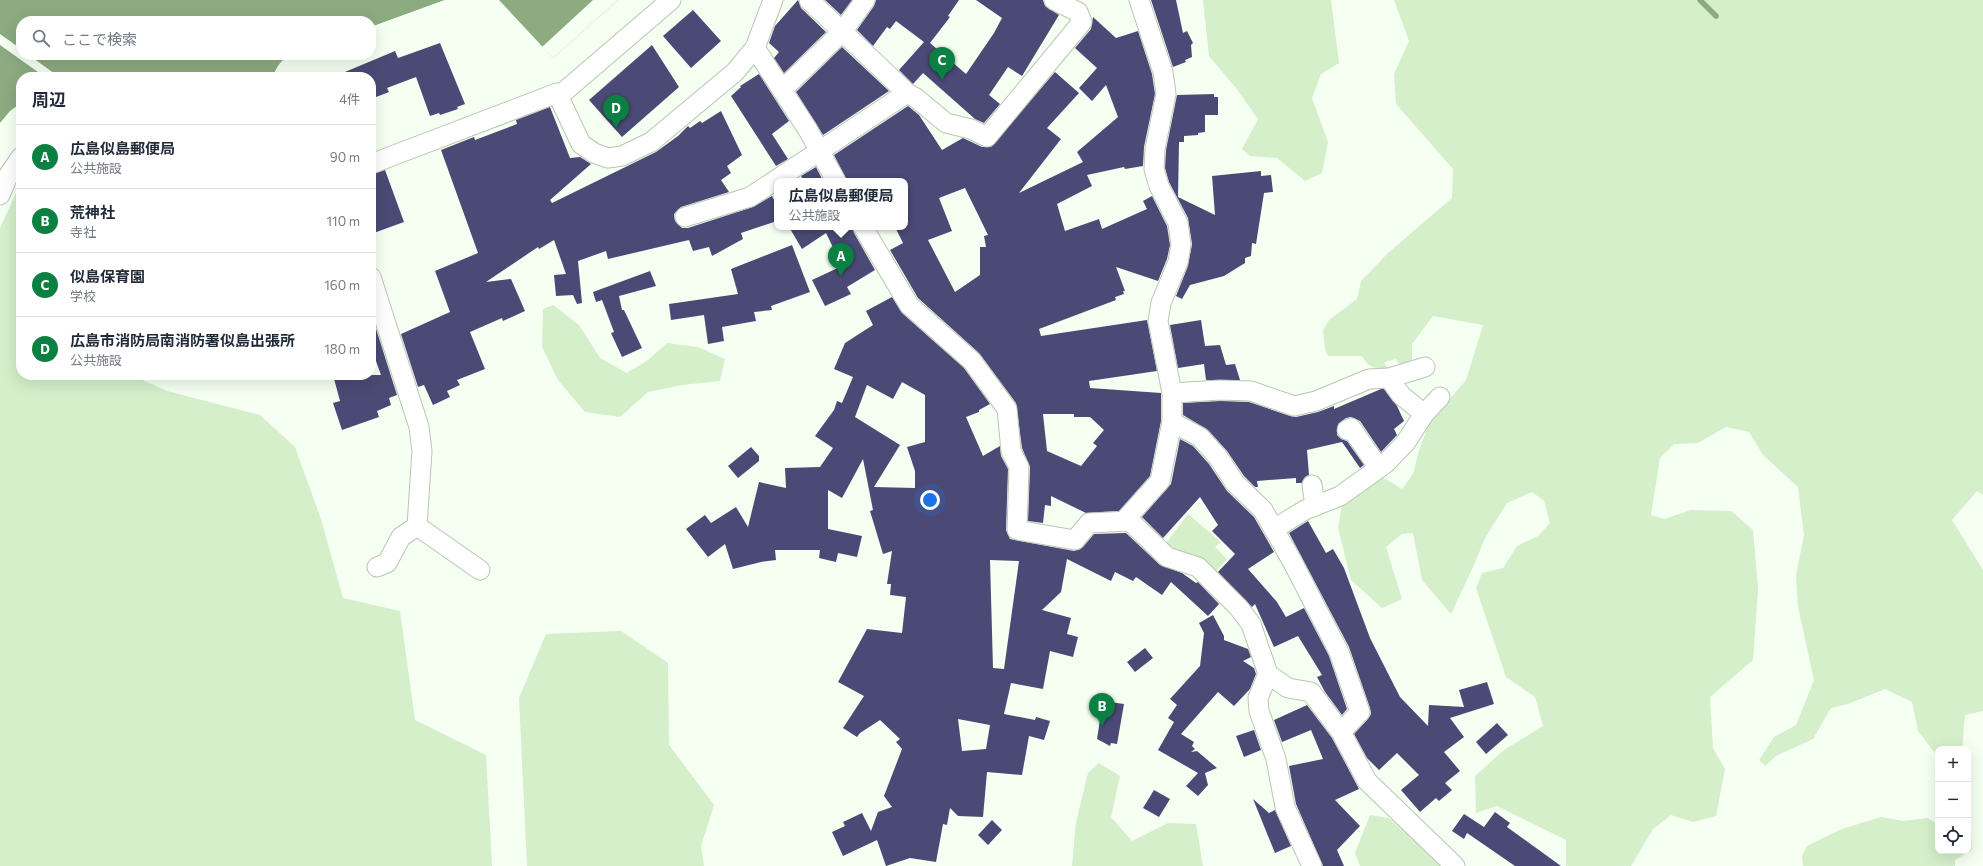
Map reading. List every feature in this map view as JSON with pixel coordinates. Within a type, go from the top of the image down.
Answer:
[{"type":"street","points":[[559,96],[671,0]]},
{"type":"street","points":[[376,162],[557,93],[581,144],[594,153],[608,158],[622,156],[651,142],[735,72],[755,48],[773,0]]},
{"type":"street","points":[[782,90],[842,31],[864,0]]},
{"type":"street","points":[[818,3],[842,31],[907,93],[916,98],[946,123],[971,129],[987,137],[1082,22],[1078,12],[1054,0]]},
{"type":"street","points":[[1123,522],[1160,481],[1172,422],[1172,393],[1158,321],[1161,303],[1178,262],[1181,245],[1178,223],[1159,186],[1154,168],[1155,149],[1166,94],[1163,72],[1139,0]]},
{"type":"street","points":[[755,48],[819,150],[834,178]]},
{"type":"street","points":[[778,178],[907,93]]},
{"type":"street","points":[[0,195],[8,176],[16,164]]},
{"type":"street","points":[[685,217],[750,197],[774,181]]},
{"type":"street","points":[[865,230],[909,305],[972,361],[1007,409],[1011,451],[1020,467],[1017,530],[1075,540],[1089,523],[1130,521],[1167,556],[1198,567],[1239,608],[1251,624],[1268,674],[1288,688],[1311,692],[1341,732],[1367,781],[1455,866]]},
{"type":"street","points":[[376,293],[418,427],[422,451],[416,526]]},
{"type":"street","points":[[1172,393],[1220,390],[1251,391],[1294,406],[1316,401],[1369,378],[1389,378],[1425,367]]},
{"type":"street","points":[[1389,378],[1401,395],[1424,414]]},
{"type":"street","points":[[1274,529],[1315,506],[1338,496],[1379,468],[1403,432],[1424,414],[1440,397]]},
{"type":"street","points":[[1172,422],[1200,437],[1218,456],[1234,483],[1263,510],[1274,529],[1338,652],[1360,712],[1341,732]]},
{"type":"street","points":[[1358,431],[1379,468]]},
{"type":"street","points":[[1338,496],[1338,490],[1351,478]]},
{"type":"street","points":[[1312,485],[1315,506]]},
{"type":"street","points":[[376,567],[386,563],[401,536],[416,526]]},
{"type":"street","points":[[416,526],[480,570]]},
{"type":"street","points":[[1268,674],[1258,698],[1259,711],[1276,759],[1285,807],[1312,866]]},
{"type":"shaded area","points":[[0,0],[445,0],[376,25],[376,16],[16,16],[16,45],[0,34]]},
{"type":"shaded area","points":[[499,0],[618,0],[553,58]]},
{"type":"shaded area","points":[[1203,0],[1331,0],[1339,63],[1321,74],[1312,98],[1328,142],[1322,173],[1305,181],[1277,158],[1250,156],[1242,149],[1258,119],[1236,88],[1209,56]]},
{"type":"shaded area","points":[[1394,0],[1983,0],[1983,495],[1977,491],[1952,520],[1983,570],[1983,711],[1965,715],[1962,746],[1935,746],[1935,753],[1918,731],[1912,702],[1885,689],[1848,704],[1831,708],[1813,739],[1776,756],[1765,766],[1759,760],[1774,737],[1796,725],[1814,680],[1798,607],[1796,575],[1804,535],[1798,487],[1763,455],[1749,432],[1726,427],[1698,443],[1674,444],[1660,458],[1651,515],[1664,519],[1691,510],[1731,511],[1753,530],[1758,589],[1753,660],[1710,697],[1713,748],[1725,769],[1716,816],[1693,822],[1671,815],[1653,829],[1631,866],[1566,866],[1566,840],[1497,806],[1476,813],[1475,776],[1504,750],[1543,726],[1535,697],[1506,677],[1476,588],[1482,573],[1503,568],[1517,546],[1538,536],[1550,523],[1544,501],[1532,492],[1507,503],[1485,538],[1451,614],[1422,580],[1413,533],[1402,534],[1386,547],[1402,599],[1382,608],[1351,580],[1338,528],[1343,499],[1379,475],[1402,489],[1413,474],[1428,425],[1466,380],[1483,325],[1433,316],[1412,344],[1412,365],[1399,364],[1396,359],[1384,362],[1388,369],[1372,367],[1362,356],[1328,356],[1325,349],[1323,330],[1329,320],[1357,299],[1361,281],[1388,253],[1452,198],[1453,169],[1396,104],[1394,74],[1409,41]]},
{"type":"shaded area","points":[[0,45],[16,56],[16,60],[21,60],[38,72],[16,72],[16,107],[10,111],[0,123]]},
{"type":"shaded area","points":[[36,60],[284,60],[275,72],[52,72]]},
{"type":"shaded area","points":[[16,193],[16,380],[142,380],[167,391],[260,415],[295,447],[321,519],[343,598],[400,611],[415,720],[486,755],[492,866],[0,866],[0,228]]},
{"type":"shaded area","points":[[553,305],[579,325],[600,358],[627,373],[648,360],[667,343],[698,347],[725,359],[720,381],[682,385],[648,392],[620,417],[585,412],[558,380],[542,347],[543,309]]},
{"type":"shaded area","points":[[1188,514],[1221,542],[1215,547],[1227,559],[1213,575],[1163,547]]},
{"type":"shaded area","points":[[621,631],[668,663],[669,745],[714,805],[701,846],[704,866],[527,866],[519,698],[546,634]]},
{"type":"shaded area","points":[[1099,763],[1120,776],[1111,817],[1132,841],[1168,823],[1196,824],[1203,866],[1072,866],[1076,822],[1088,773]]},
{"type":"shaded area","points":[[1370,815],[1389,818],[1442,866],[1360,866],[1355,853]]},
{"type":"shaded area","points":[[1881,817],[1903,821],[1928,818],[1935,823],[1935,854],[1965,854],[1955,860],[1955,866],[1803,866],[1802,856],[1807,846],[1842,829]]},
{"type":"pier","points":[[445,0],[447,0],[376,27],[376,25]]},
{"type":"pier","points":[[593,0],[618,0],[553,58],[542,47]]},
{"type":"building","points":[[798,0],[801,8],[826,32],[784,73],[774,58],[779,52],[769,43],[775,26]]},
{"type":"building","points":[[825,0],[852,0],[841,15]]},
{"type":"building","points":[[876,0],[959,0],[948,16],[950,17],[930,43],[966,74],[994,33],[1002,18],[976,0],[1043,0],[1045,6],[1059,15],[1022,76],[1008,67],[989,95],[1000,104],[984,123],[975,119],[923,73],[913,84],[899,70],[924,42],[896,21],[890,29],[887,27],[873,46],[857,30],[874,6]]},
{"type":"building","points":[[1151,0],[1176,0],[1183,33],[1187,31],[1193,43],[1191,45],[1192,57],[1185,60],[1186,62],[1173,67]]},
{"type":"building","points":[[693,10],[721,41],[691,68],[663,36]]},
{"type":"building","points":[[1093,17],[1116,38],[1138,31],[1152,74],[1155,94],[1144,147],[1143,166],[1125,169],[1124,167],[1087,175],[1092,186],[1057,204],[1065,231],[1099,219],[1102,229],[1147,209],[1143,201],[1152,196],[1167,226],[1170,245],[1167,259],[1158,281],[1116,267],[1125,291],[1123,291],[1124,294],[1115,297],[1116,300],[1039,329],[1041,336],[1147,320],[1157,371],[1089,381],[1090,388],[1161,393],[1161,421],[1150,476],[1119,511],[1086,513],[1051,496],[1051,506],[1045,505],[1043,523],[1028,521],[1030,467],[1022,448],[1016,403],[979,353],[918,298],[890,250],[903,243],[896,230],[908,230],[908,178],[846,178],[834,155],[908,106],[919,115],[942,150],[963,138],[982,147],[991,147],[1055,72],[1079,93],[1047,128],[1061,139],[1019,193],[1083,162],[1077,152],[1118,117],[1106,85],[1092,101],[1079,88],[1097,68],[1075,48],[1091,29]],"holes":[[[965,188],[988,235],[984,236],[986,247],[980,247],[980,275],[955,292],[928,240],[952,231],[939,198]],[[1043,414],[1074,414],[1074,417],[1090,417],[1104,430],[1093,443],[1097,446],[1081,466],[1047,451]]]},
{"type":"building","points":[[440,43],[465,104],[457,107],[458,109],[440,115],[439,113],[430,116],[416,77],[387,88],[389,92],[376,97],[376,72],[345,72],[395,51],[398,58]]},
{"type":"building","points":[[652,45],[679,87],[622,137],[589,100]]},
{"type":"building","points":[[842,47],[889,91],[823,135],[796,92]]},
{"type":"building","points":[[759,74],[789,121],[772,134],[788,159],[776,166],[731,96],[741,87],[740,86]]},
{"type":"building","points":[[1214,94],[1214,97],[1218,97],[1218,115],[1205,115],[1205,132],[1198,133],[1198,135],[1184,136],[1184,142],[1179,142],[1178,197],[1215,215],[1212,176],[1261,171],[1261,176],[1271,175],[1273,192],[1264,193],[1256,244],[1252,243],[1251,256],[1245,258],[1245,263],[1224,276],[1190,285],[1182,299],[1176,296],[1188,266],[1192,244],[1188,218],[1169,182],[1165,168],[1166,150],[1177,95]]},
{"type":"building","points":[[550,107],[570,158],[580,157],[591,164],[550,200],[552,203],[656,152],[678,136],[688,126],[690,128],[700,121],[702,123],[721,111],[742,155],[727,166],[731,173],[721,180],[729,192],[681,207],[674,214],[675,221],[682,228],[688,228],[753,207],[772,196],[774,200],[774,222],[741,233],[743,239],[712,256],[709,247],[693,251],[689,240],[608,259],[606,251],[578,261],[582,303],[577,304],[573,295],[556,296],[554,275],[566,274],[554,240],[539,249],[538,247],[486,282],[511,279],[525,311],[503,321],[502,318],[470,332],[485,369],[457,380],[460,385],[447,391],[450,397],[433,405],[424,385],[418,387],[401,334],[450,312],[435,271],[478,253],[441,150],[474,137],[475,140],[517,124],[516,120]]},
{"type":"building","points":[[816,167],[822,178],[802,178],[801,176]]},
{"type":"building","points":[[385,170],[404,222],[376,232],[376,173]]},
{"type":"building","points":[[791,230],[853,230],[875,270],[847,287],[851,294],[825,306],[812,280],[842,266],[826,233],[802,249]]},
{"type":"building","points":[[792,245],[810,292],[771,306],[772,310],[754,312],[756,321],[722,327],[724,341],[708,344],[704,315],[671,320],[669,304],[738,294],[731,269]]},
{"type":"building","points":[[650,271],[656,286],[619,296],[622,310],[624,310],[642,348],[622,357],[611,333],[614,332],[602,300],[596,302],[593,292]]},
{"type":"building","points":[[892,297],[902,313],[964,368],[990,404],[979,410],[979,412],[966,417],[983,456],[1000,446],[1001,456],[1008,469],[1006,530],[1010,539],[1074,551],[1083,547],[1094,534],[1126,533],[1160,565],[1182,573],[1196,583],[1198,582],[1219,604],[1208,616],[1171,582],[1162,595],[1136,577],[1133,581],[1115,572],[1111,581],[1067,559],[1061,592],[1042,610],[1071,618],[1067,634],[1078,637],[1073,657],[1050,651],[1043,689],[1011,683],[1004,714],[1035,720],[1036,717],[1050,721],[1044,740],[1029,736],[1022,775],[987,772],[983,817],[958,816],[950,808],[947,825],[943,824],[936,862],[910,858],[886,866],[877,840],[843,856],[832,832],[845,826],[843,822],[862,813],[871,831],[878,812],[892,807],[884,796],[902,749],[896,742],[900,739],[880,720],[860,733],[857,737],[843,728],[864,696],[838,682],[867,629],[902,633],[906,597],[890,595],[891,584],[887,584],[892,551],[883,554],[870,511],[873,510],[863,459],[842,498],[828,490],[828,529],[862,536],[857,557],[838,553],[836,562],[819,558],[820,550],[775,550],[776,560],[733,569],[725,544],[708,557],[686,529],[705,515],[711,523],[736,507],[748,527],[759,482],[786,488],[785,468],[820,467],[833,448],[815,436],[834,410],[837,401],[842,403],[853,377],[834,369],[845,343],[873,325],[866,311]],"holes":[[[902,382],[925,395],[925,442],[907,447],[915,471],[915,488],[874,487],[900,445],[855,417],[867,385],[893,399]],[[990,560],[1019,561],[1004,669],[993,668]],[[958,719],[990,725],[986,749],[962,751]]]},
{"type":"building","points":[[1201,320],[1205,346],[1220,345],[1226,365],[1235,364],[1240,380],[1206,380],[1204,364],[1178,368],[1170,325]]},
{"type":"building","points":[[376,329],[397,395],[389,398],[391,405],[377,411],[379,417],[342,430],[333,403],[340,401],[334,380],[376,380],[376,375],[381,375],[376,361]]},
{"type":"building","points":[[1384,389],[1397,406],[1404,421],[1394,429],[1397,435],[1381,452],[1360,421],[1351,417],[1346,418],[1338,424],[1337,435],[1341,439],[1347,441],[1364,465],[1360,468],[1342,442],[1307,450],[1309,475],[1305,477],[1302,483],[1296,483],[1296,478],[1257,481],[1258,487],[1255,487],[1244,476],[1227,451],[1208,430],[1183,415],[1183,403],[1220,401],[1249,402],[1296,417],[1318,412],[1334,406],[1334,409]]},
{"type":"building","points":[[1180,439],[1193,446],[1209,464],[1227,491],[1254,517],[1274,552],[1248,569],[1277,602],[1286,617],[1304,608],[1329,656],[1347,709],[1342,715],[1325,692],[1317,677],[1322,675],[1298,636],[1274,647],[1255,604],[1252,607],[1218,572],[1235,554],[1212,531],[1218,525],[1200,497],[1163,538],[1142,517],[1171,484]]},
{"type":"building","points":[[751,447],[759,456],[759,461],[738,478],[728,466]]},
{"type":"building","points":[[1308,521],[1326,553],[1333,549],[1344,568],[1370,638],[1400,697],[1428,726],[1429,705],[1464,707],[1459,690],[1487,682],[1494,704],[1450,718],[1464,737],[1444,752],[1460,771],[1445,783],[1452,790],[1439,801],[1436,798],[1420,812],[1401,790],[1419,775],[1397,753],[1379,770],[1367,758],[1354,734],[1368,719],[1371,714],[1370,708],[1349,647],[1289,533]]},
{"type":"building","points":[[1213,615],[1224,636],[1224,640],[1248,649],[1251,657],[1243,661],[1254,668],[1256,674],[1250,689],[1234,706],[1218,692],[1181,734],[1194,742],[1192,746],[1195,749],[1191,752],[1197,751],[1217,768],[1205,773],[1208,785],[1198,796],[1186,786],[1198,773],[1158,750],[1174,722],[1168,718],[1177,705],[1170,699],[1200,666],[1204,633],[1199,623]]},
{"type":"building","points":[[1145,648],[1153,658],[1135,672],[1127,662]]},
{"type":"building","points":[[1103,701],[1124,704],[1117,744],[1111,743],[1110,746],[1097,739]]},
{"type":"building","points":[[1307,705],[1332,738],[1359,789],[1335,800],[1360,826],[1337,850],[1344,866],[1323,866],[1296,804],[1289,766],[1323,759],[1311,730],[1282,742],[1274,720]]},
{"type":"building","points":[[1497,723],[1508,735],[1486,754],[1476,742]]},
{"type":"building","points":[[1254,730],[1261,750],[1244,757],[1236,736]]},
{"type":"building","points":[[1154,790],[1170,799],[1159,817],[1143,808]]},
{"type":"building","points":[[1253,799],[1269,813],[1275,810],[1291,846],[1275,853]]},
{"type":"building","points":[[1495,812],[1510,823],[1507,827],[1561,866],[1515,866],[1467,833],[1464,839],[1452,831],[1464,814],[1484,827]]},
{"type":"building","points":[[992,820],[1002,830],[988,845],[978,835]]},
{"type":"waterway","points":[[1700,0],[1716,16]]},
{"type":"place","name":"似島保育園","points":[[942,80]]},
{"type":"place","name":"広島市消防局南消防署似島出張所","points":[[616,128]]},
{"type":"place","name":"広島似島郵便局","points":[[841,276]]},
{"type":"place","name":"荒神社","points":[[1102,726]]}]
